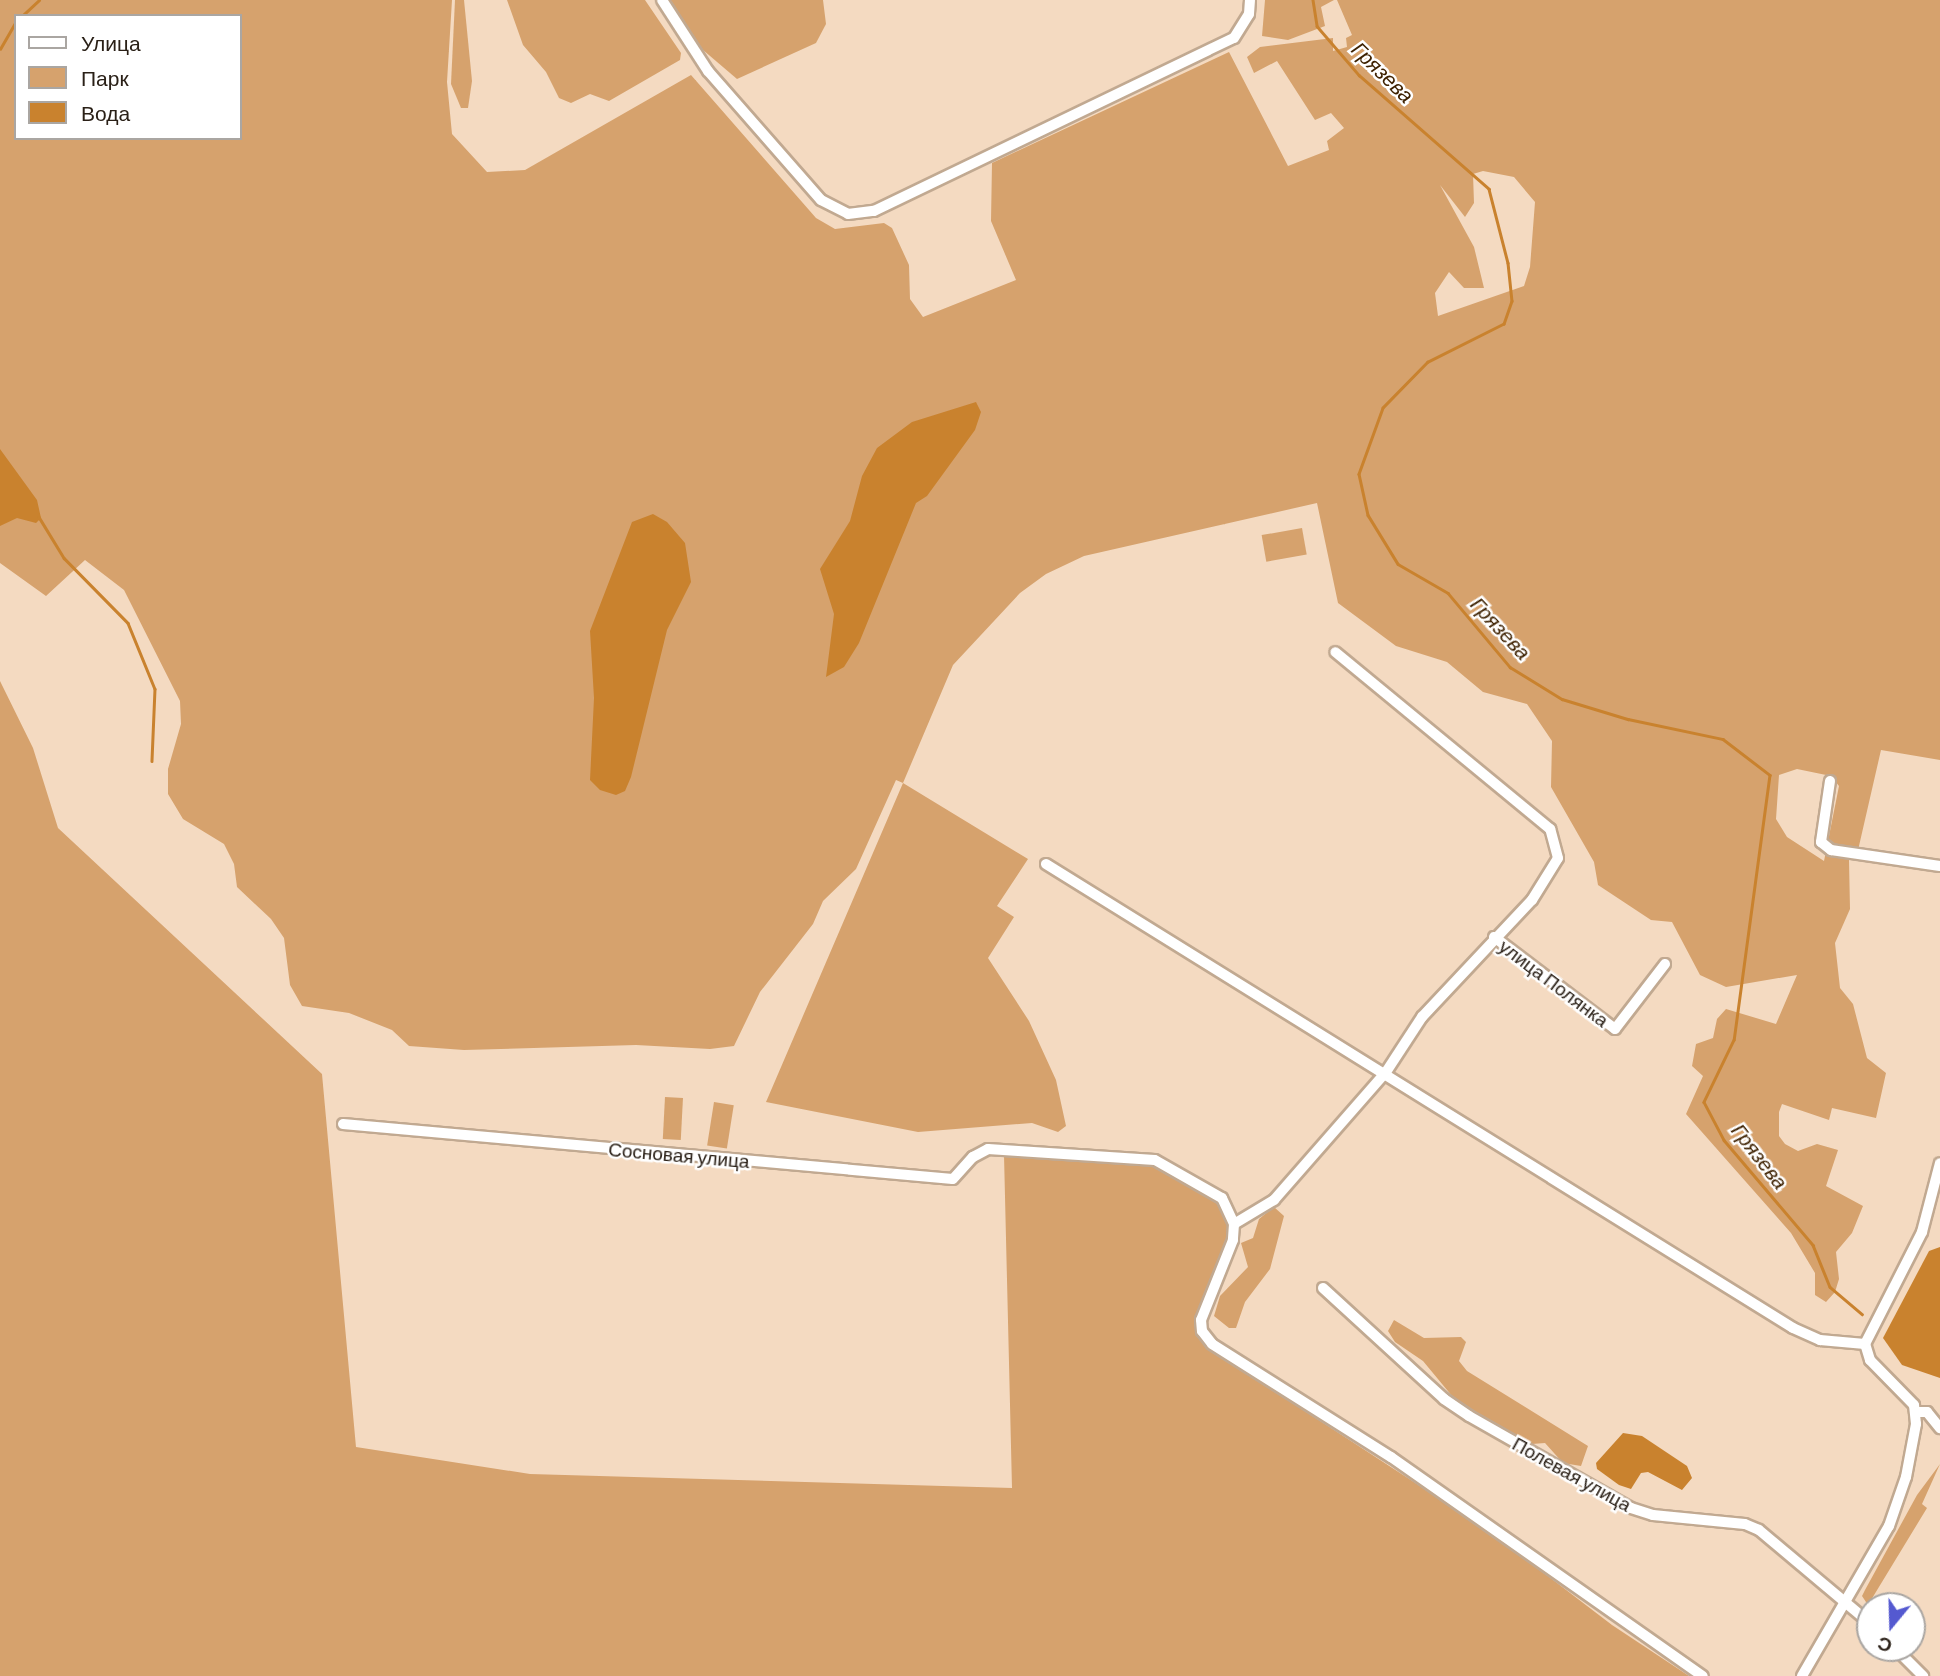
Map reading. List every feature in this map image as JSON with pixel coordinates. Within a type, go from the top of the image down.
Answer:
[{"type":"street","points":[[662,0],[708,71],[821,200],[848,214],[874,211],[1234,38],[1249,14],[1250,0]]},
{"type":"street","points":[[1335,652],[1550,829],[1558,859],[1532,900],[1494,937],[1422,1017],[1386,1072],[1274,1200],[1234,1224],[1233,1240],[1201,1320],[1202,1331],[1212,1345],[1434,1486],[1703,1676]]},
{"type":"street","points":[[1830,781],[1821,842],[1831,850],[1940,866]]},
{"type":"street","points":[[1046,864],[1386,1072],[1793,1328],[1820,1340],[1866,1344]]},
{"type":"street","name":"улица Полянка","points":[[1494,937],[1615,1030],[1665,964]]},
{"type":"street","name":"Сосновая улица","points":[[343,1124],[953,1179],[973,1157],[988,1149],[1155,1160],[1222,1198],[1234,1224]]},
{"type":"street","points":[[1802,1676],[1847,1600],[1898,1504],[1916,1412],[1910,1398],[1870,1360],[1866,1344],[1922,1232],[1940,1163]]},
{"type":"street","name":"Полевая улица","points":[[1323,1288],[1444,1399],[1481,1423],[1631,1508],[1653,1515],[1745,1524],[1759,1530],[1856,1609]]},
{"type":"street","points":[[1916,1412],[1927,1412],[1940,1428]]},
{"type":"street","points":[[1909,1662],[1923,1676]]},
{"type":"green space","points":[[0,0],[452,0],[447,82],[452,134],[487,172],[525,170],[691,75],[816,218],[835,229],[884,223],[892,228],[909,265],[910,299],[923,317],[1016,280],[991,221],[992,163],[1229,52],[1288,166],[1329,150],[1327,141],[1344,128],[1331,113],[1315,120],[1277,61],[1254,73],[1247,57],[1260,47],[1333,38],[1333,51],[1347,47],[1346,38],[1352,35],[1337,0],[1940,0],[1940,760],[1881,750],[1856,859],[1849,860],[1850,909],[1835,943],[1840,988],[1853,1004],[1867,1058],[1886,1073],[1876,1118],[1832,1108],[1829,1120],[1782,1104],[1779,1112],[1779,1136],[1785,1144],[1798,1151],[1817,1144],[1838,1150],[1826,1186],[1863,1206],[1852,1233],[1836,1252],[1839,1279],[1835,1292],[1826,1302],[1815,1295],[1815,1273],[1791,1233],[1686,1114],[1703,1076],[1692,1066],[1696,1044],[1713,1038],[1717,1019],[1726,1009],[1776,1024],[1797,975],[1726,987],[1700,975],[1672,922],[1651,920],[1598,885],[1594,862],[1551,787],[1552,741],[1527,704],[1483,692],[1447,662],[1396,646],[1338,603],[1317,503],[1084,556],[1046,574],[1020,593],[953,665],[903,783],[896,780],[856,869],[823,901],[813,924],[760,992],[734,1046],[710,1049],[636,1045],[464,1050],[409,1046],[392,1030],[349,1013],[302,1006],[290,985],[284,938],[271,919],[237,887],[234,864],[224,844],[183,819],[168,794],[168,769],[181,724],[180,701],[124,590],[85,560],[46,596],[0,563]],"holes":[[[1483,171],[1514,177],[1535,202],[1530,267],[1524,286],[1438,316],[1435,293],[1449,272],[1464,288],[1484,288],[1474,247],[1440,185],[1465,217],[1474,203],[1473,174]],[[1797,769],[1831,776],[1839,786],[1824,861],[1787,837],[1776,819],[1779,775]]]},
{"type":"green space","points":[[455,0],[464,0],[472,81],[468,108],[461,108],[451,84]]},
{"type":"green space","points":[[507,0],[645,0],[681,53],[680,60],[609,101],[590,94],[571,103],[559,98],[546,72],[523,45]]},
{"type":"green space","points":[[670,0],[823,0],[826,24],[816,43],[737,79],[696,44]]},
{"type":"green space","points":[[1265,0],[1334,0],[1321,7],[1325,26],[1288,40],[1262,36]]},
{"type":"green space","points":[[1302,528],[1307,555],[1266,562],[1262,535]]},
{"type":"green space","points":[[0,681],[33,748],[58,828],[322,1074],[356,1447],[530,1474],[1012,1488],[1004,1155],[1153,1165],[1220,1204],[1230,1224],[1227,1242],[1194,1325],[1205,1346],[1489,1531],[1612,1625],[1689,1676],[0,1676]]},
{"type":"green space","points":[[903,783],[1028,859],[997,906],[1014,917],[988,958],[1029,1021],[1056,1080],[1066,1126],[1058,1132],[1032,1123],[918,1132],[766,1102]]},
{"type":"green space","points":[[665,1097],[683,1098],[681,1140],[663,1139]]},
{"type":"green space","points":[[714,1102],[734,1105],[727,1149],[707,1145]]},
{"type":"green space","points":[[1274,1207],[1284,1216],[1270,1269],[1245,1302],[1236,1328],[1229,1328],[1214,1316],[1220,1296],[1248,1267],[1241,1243],[1253,1238],[1259,1219]]},
{"type":"green space","points":[[1394,1320],[1424,1338],[1461,1337],[1466,1342],[1459,1361],[1467,1371],[1588,1446],[1581,1466],[1563,1463],[1545,1443],[1532,1444],[1507,1434],[1457,1402],[1423,1361],[1395,1342],[1388,1331]]},
{"type":"green space","points":[[1940,1464],[1922,1504],[1927,1508],[1876,1592],[1864,1592],[1865,1590],[1917,1495]]},
{"type":"water","points":[[976,402],[981,412],[975,430],[927,496],[916,503],[859,643],[844,667],[826,677],[834,614],[820,569],[850,521],[862,476],[877,448],[912,422]]},
{"type":"water","points":[[0,449],[37,500],[41,518],[36,523],[17,518],[0,526]]},
{"type":"water","points":[[653,514],[667,522],[685,543],[691,582],[667,630],[631,777],[625,791],[616,795],[600,790],[590,780],[594,698],[590,631],[632,522]]},
{"type":"water","points":[[1940,1247],[1940,1378],[1902,1365],[1883,1338],[1929,1251]]},
{"type":"water","points":[[1623,1433],[1642,1436],[1687,1466],[1692,1478],[1682,1490],[1648,1472],[1641,1473],[1631,1489],[1619,1485],[1597,1469],[1596,1463]]},
{"type":"waterway","points":[[24,14],[39,0]]},
{"type":"waterway","name":"Грязева","points":[[1313,0],[1317,26],[1359,75],[1489,189],[1508,263],[1512,301],[1504,324],[1428,362],[1383,408],[1359,474],[1368,515],[1398,564],[1448,593],[1510,667],[1562,699],[1628,719],[1723,739],[1770,775],[1734,1040],[1704,1102],[1724,1140],[1813,1245],[1830,1287],[1862,1314]]},
{"type":"waterway","points":[[0,49],[14,24]]},
{"type":"waterway","points":[[39,517],[64,558],[128,623],[155,689],[152,761]]}]
